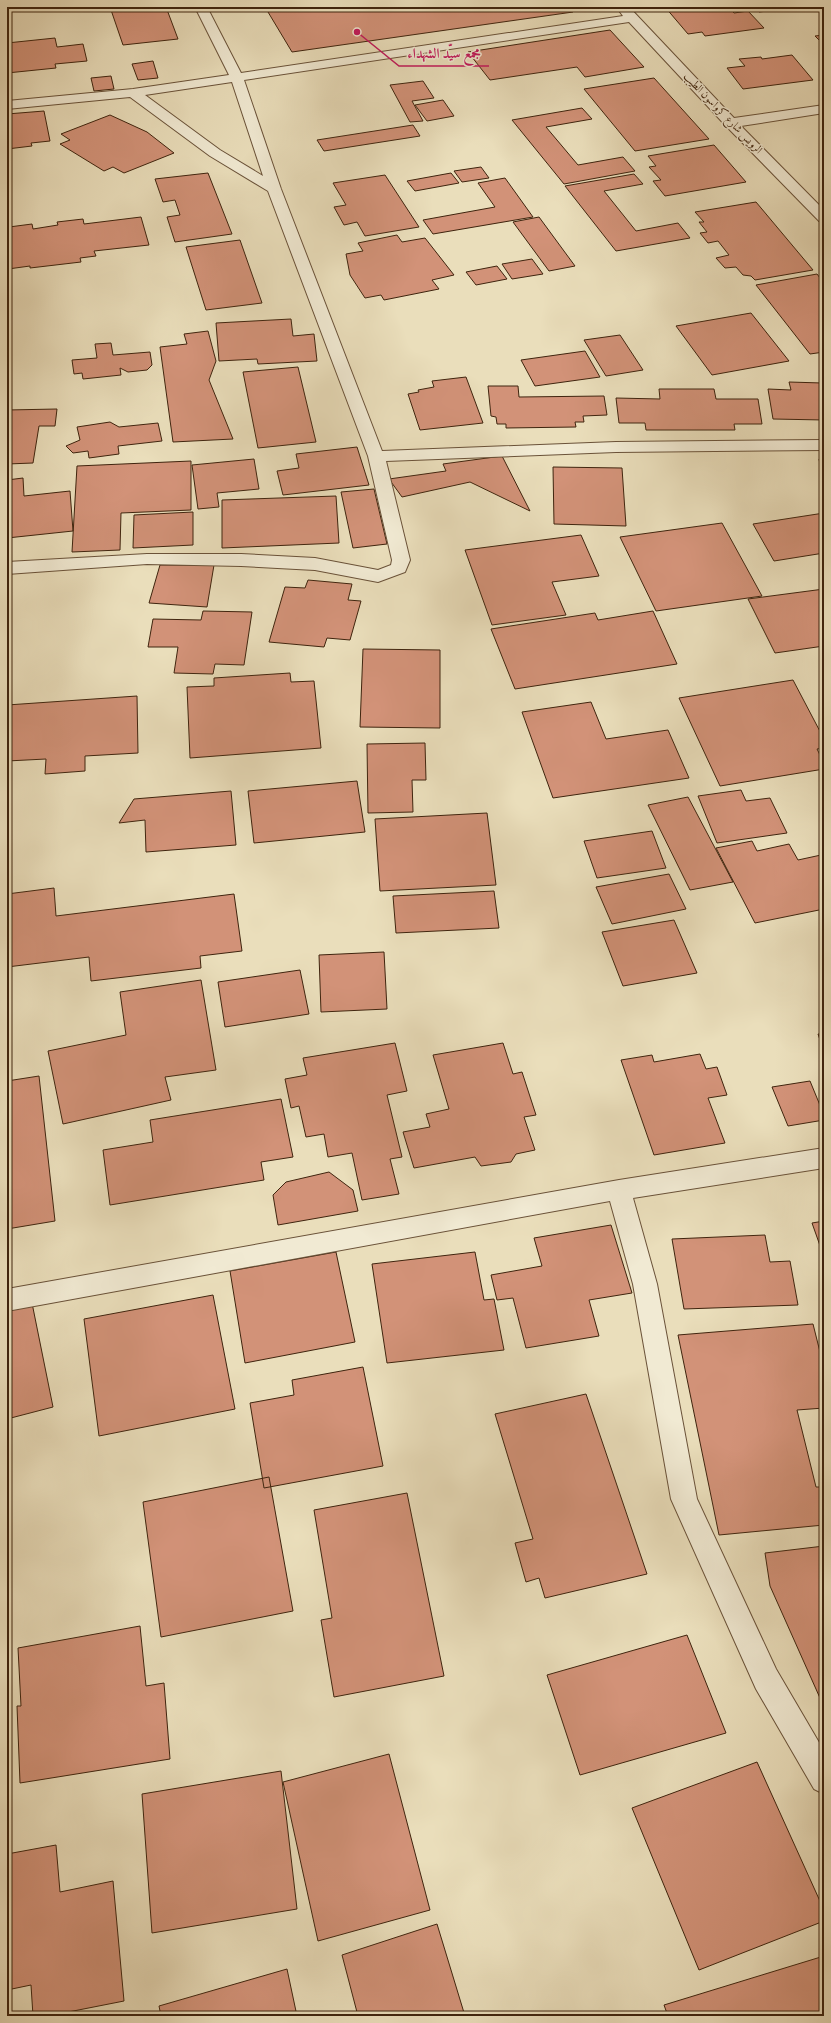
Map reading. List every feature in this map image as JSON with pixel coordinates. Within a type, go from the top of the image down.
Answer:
[{"type":"street","points":[[7,568],[147,559],[241,560],[315,564],[378,576],[399,568],[402,560],[376,456],[274,189],[237,78],[200,7]]},
{"type":"street","name":"الرويس شارع كرواسون الطيب","points":[[623,7],[731,123],[824,218]]},
{"type":"street","points":[[7,105],[133,93],[633,18]]},
{"type":"street","points":[[133,93],[215,153],[274,189]]},
{"type":"street","points":[[731,123],[824,109]]},
{"type":"street","points":[[376,456],[624,447],[824,445]]},
{"type":"street","points":[[7,1300],[619,1190],[824,1158]]},
{"type":"street","points":[[619,1190],[645,1284],[684,1499],[766,1679],[824,1779]]},
{"type":"building","points":[[110,7],[166,7],[178,39],[123,45]]},
{"type":"building","points":[[265,7],[568,7],[573,12],[292,52]]},
{"type":"building","points":[[665,7],[729,7],[734,13],[748,11],[764,28],[705,36],[702,32],[688,34]]},
{"type":"building","points":[[755,7],[793,7],[793,8],[759,12]]},
{"type":"building","points":[[610,30],[644,67],[585,77],[577,67],[490,80],[468,52]]},
{"type":"building","points":[[824,35],[824,45],[815,36]]},
{"type":"building","points":[[55,38],[57,47],[83,44],[87,61],[55,64],[56,68],[7,73],[7,43]]},
{"type":"building","points":[[792,55],[813,80],[743,89],[727,68],[745,66],[739,59],[761,57],[762,59]]},
{"type":"building","points":[[153,61],[158,78],[138,80],[132,64]]},
{"type":"building","points":[[111,76],[114,89],[94,91],[91,78]]},
{"type":"building","points":[[654,78],[709,139],[635,151],[584,89]]},
{"type":"building","points":[[423,81],[434,98],[412,101],[423,121],[410,122],[390,85]]},
{"type":"building","points":[[443,100],[454,116],[427,121],[415,105]]},
{"type":"building","points":[[582,108],[592,119],[546,127],[578,165],[623,157],[635,171],[564,184],[512,120]]},
{"type":"building","points":[[44,111],[50,141],[31,143],[32,146],[7,149],[7,114]]},
{"type":"building","points":[[110,115],[147,132],[174,153],[124,173],[113,167],[104,171],[60,144],[70,140],[61,134]]},
{"type":"building","points":[[413,125],[420,136],[324,151],[317,140]]},
{"type":"building","points":[[714,145],[746,182],[665,196],[653,181],[661,180],[649,167],[656,166],[648,156]]},
{"type":"building","points":[[481,167],[489,178],[462,182],[454,171]]},
{"type":"building","points":[[208,173],[232,234],[175,242],[167,217],[180,215],[175,200],[163,202],[155,179]]},
{"type":"building","points":[[451,173],[459,183],[415,191],[407,181]]},
{"type":"building","points":[[634,174],[643,184],[604,191],[636,231],[678,223],[690,238],[616,251],[565,186]]},
{"type":"building","points":[[385,175],[419,227],[365,236],[357,222],[344,225],[334,207],[346,205],[333,183]]},
{"type":"building","points":[[505,178],[533,217],[433,234],[423,220],[495,207],[478,183]]},
{"type":"building","points":[[756,202],[813,270],[755,280],[751,276],[743,275],[736,267],[725,268],[716,258],[729,255],[718,241],[708,243],[700,233],[707,232],[699,222],[704,222],[695,212]]},
{"type":"building","points":[[141,217],[149,245],[94,251],[96,256],[80,258],[81,262],[8,269],[9,227],[32,224],[33,229],[58,225],[57,222],[83,219],[84,224]]},
{"type":"building","points":[[539,217],[575,266],[549,271],[513,222]]},
{"type":"building","points":[[397,235],[402,242],[425,238],[454,275],[432,280],[439,289],[384,300],[381,295],[365,298],[350,275],[346,254],[363,251],[358,243]]},
{"type":"building","points":[[240,240],[262,303],[206,310],[186,247]]},
{"type":"building","points":[[532,259],[543,274],[512,279],[502,264]]},
{"type":"building","points":[[497,266],[507,279],[476,285],[466,272]]},
{"type":"building","points":[[817,274],[824,283],[824,352],[810,354],[756,285]]},
{"type":"building","points":[[751,313],[789,361],[712,375],[676,326]]},
{"type":"building","points":[[291,319],[293,336],[314,334],[317,361],[258,364],[257,359],[219,361],[216,323]]},
{"type":"building","points":[[208,331],[216,361],[209,380],[233,439],[173,442],[160,347],[187,344],[184,334]]},
{"type":"building","points":[[620,335],[643,370],[606,376],[584,340]]},
{"type":"building","points":[[111,343],[113,355],[150,352],[152,365],[147,370],[128,372],[120,368],[121,375],[83,379],[82,373],[74,374],[72,360],[97,358],[95,344]]},
{"type":"building","points":[[585,351],[600,377],[535,386],[521,360]]},
{"type":"building","points":[[7,365],[10,365],[10,398],[7,398]]},
{"type":"building","points":[[298,367],[316,442],[258,448],[243,372]]},
{"type":"building","points":[[466,377],[483,423],[420,430],[408,394],[419,392],[418,390],[434,387],[432,381]]},
{"type":"building","points":[[789,382],[822,383],[824,391],[824,420],[773,419],[768,389],[791,390]]},
{"type":"building","points":[[488,386],[518,386],[519,397],[604,396],[607,415],[583,416],[584,422],[575,422],[576,427],[506,428],[506,424],[497,424],[496,417],[491,416]]},
{"type":"building","points":[[659,389],[714,389],[716,399],[758,399],[762,424],[734,424],[735,430],[646,430],[645,423],[619,423],[616,398],[660,399]]},
{"type":"building","points":[[57,409],[55,426],[39,426],[33,463],[7,464],[7,410]]},
{"type":"building","points":[[110,422],[119,427],[158,423],[162,441],[118,446],[119,454],[89,458],[88,451],[73,453],[66,446],[80,440],[77,427]]},
{"type":"building","points":[[357,447],[369,485],[283,495],[277,471],[299,468],[296,454]]},
{"type":"building","points":[[502,456],[530,511],[470,482],[402,497],[389,479],[446,471],[443,464]]},
{"type":"building","points":[[254,459],[259,489],[217,493],[219,507],[198,509],[192,465]]},
{"type":"building","points":[[819,459],[824,459],[824,486]]},
{"type":"building","points":[[191,461],[191,510],[121,513],[120,550],[72,552],[77,466]]},
{"type":"building","points":[[553,467],[622,468],[626,526],[554,524]]},
{"type":"building","points":[[23,478],[24,496],[70,491],[73,531],[7,538],[7,480]]},
{"type":"building","points":[[374,489],[387,544],[353,548],[341,492]]},
{"type":"building","points":[[336,496],[339,543],[222,548],[222,500]]},
{"type":"building","points":[[193,512],[193,545],[133,548],[134,515]]},
{"type":"building","points":[[824,513],[824,553],[774,561],[753,524]]},
{"type":"building","points":[[722,523],[762,596],[656,611],[620,537]]},
{"type":"building","points":[[581,535],[599,576],[552,582],[566,615],[492,625],[465,550]]},
{"type":"building","points":[[160,565],[214,565],[207,607],[149,603]]},
{"type":"building","points":[[308,580],[352,584],[348,600],[361,601],[350,640],[327,638],[324,647],[269,642],[285,587],[305,588]]},
{"type":"building","points":[[824,589],[824,646],[775,653],[748,599]]},
{"type":"building","points":[[203,611],[252,612],[244,665],[215,664],[213,674],[174,673],[178,647],[148,647],[153,619],[201,620]]},
{"type":"building","points":[[653,611],[677,664],[515,689],[491,629],[595,613],[598,620]]},
{"type":"building","points":[[363,649],[440,650],[440,728],[360,727]]},
{"type":"building","points":[[290,673],[291,682],[314,681],[321,748],[190,758],[187,687],[214,686],[214,678]]},
{"type":"building","points":[[793,680],[824,739],[824,748],[817,749],[824,763],[824,769],[720,786],[679,698]]},
{"type":"building","points":[[137,696],[138,753],[85,756],[85,771],[45,774],[46,759],[7,761],[7,705]]},
{"type":"building","points":[[591,702],[606,739],[668,730],[689,778],[553,798],[522,712]]},
{"type":"building","points":[[425,743],[426,780],[412,780],[413,812],[368,813],[367,744]]},
{"type":"building","points":[[357,781],[365,832],[254,843],[248,791]]},
{"type":"building","points":[[741,790],[746,801],[770,798],[787,833],[717,843],[698,796]]},
{"type":"building","points":[[231,791],[236,845],[146,852],[145,820],[119,823],[134,799]]},
{"type":"building","points":[[688,797],[733,882],[690,890],[648,805]]},
{"type":"building","points":[[487,813],[496,885],[380,891],[375,819]]},
{"type":"building","points":[[652,831],[666,868],[597,878],[584,841]]},
{"type":"building","points":[[752,841],[757,851],[789,844],[798,860],[821,855],[824,860],[824,909],[755,923],[716,848]]},
{"type":"building","points":[[669,874],[686,909],[612,924],[596,887]]},
{"type":"building","points":[[54,888],[56,916],[234,894],[242,951],[200,956],[201,968],[91,981],[89,957],[7,967],[7,894]]},
{"type":"building","points":[[494,891],[499,928],[396,933],[393,896]]},
{"type":"building","points":[[674,920],[697,973],[623,986],[602,932]]},
{"type":"building","points":[[384,952],[387,1009],[321,1012],[319,955]]},
{"type":"building","points":[[300,970],[309,1014],[225,1027],[218,982]]},
{"type":"building","points":[[201,980],[216,1070],[165,1077],[171,1100],[63,1124],[48,1051],[126,1035],[120,992]]},
{"type":"building","points":[[818,1034],[824,1034],[824,1052]]},
{"type":"building","points":[[395,1043],[407,1091],[387,1095],[402,1157],[390,1159],[399,1194],[362,1200],[352,1153],[328,1157],[324,1134],[306,1137],[299,1106],[291,1108],[285,1079],[307,1075],[303,1058]]},
{"type":"building","points":[[503,1043],[513,1074],[522,1072],[536,1115],[524,1117],[535,1150],[516,1154],[511,1162],[481,1166],[475,1157],[414,1168],[403,1132],[430,1127],[426,1114],[449,1109],[433,1055]]},
{"type":"building","points":[[700,1054],[706,1069],[717,1067],[727,1095],[708,1098],[725,1143],[654,1155],[621,1060],[652,1055],[654,1062]]},
{"type":"building","points":[[39,1076],[55,1221],[7,1229],[7,1081]]},
{"type":"building","points":[[810,1081],[824,1115],[824,1120],[788,1126],[772,1087]]},
{"type":"building","points":[[281,1099],[293,1157],[261,1162],[264,1180],[110,1205],[103,1150],[153,1142],[150,1120]]},
{"type":"building","points":[[329,1172],[353,1190],[358,1211],[278,1225],[273,1195],[286,1182]]},
{"type":"building","points":[[824,1221],[824,1257],[812,1223]]},
{"type":"building","points":[[611,1225],[632,1293],[589,1300],[599,1336],[526,1348],[513,1298],[497,1300],[491,1275],[542,1266],[534,1238]]},
{"type":"building","points":[[765,1235],[770,1262],[790,1261],[798,1305],[684,1309],[672,1239]]},
{"type":"building","points":[[336,1252],[355,1342],[245,1363],[230,1271]]},
{"type":"building","points":[[475,1252],[484,1300],[494,1299],[504,1350],[387,1363],[372,1264]]},
{"type":"building","points":[[213,1295],[235,1409],[99,1436],[84,1319]]},
{"type":"building","points":[[32,1303],[53,1407],[7,1419],[7,1309]]},
{"type":"building","points":[[813,1324],[824,1368],[824,1408],[797,1410],[816,1487],[824,1487],[824,1525],[719,1535],[678,1335]]},
{"type":"building","points":[[363,1367],[383,1466],[264,1488],[250,1403],[294,1395],[292,1380]]},
{"type":"building","points":[[586,1394],[647,1574],[545,1598],[539,1578],[526,1582],[515,1543],[533,1539],[495,1414]]},
{"type":"building","points":[[269,1477],[293,1611],[161,1637],[143,1502]]},
{"type":"building","points":[[407,1493],[444,1676],[334,1697],[321,1620],[332,1618],[314,1510]]},
{"type":"building","points":[[824,1546],[824,1707],[770,1586],[765,1553]]},
{"type":"building","points":[[140,1626],[146,1686],[164,1683],[170,1759],[20,1783],[17,1706],[21,1706],[18,1648]]},
{"type":"building","points":[[687,1635],[726,1733],[580,1775],[547,1675]]},
{"type":"building","points":[[389,1754],[430,1910],[318,1941],[283,1782]]},
{"type":"building","points":[[757,1762],[824,1910],[824,1921],[699,1970],[632,1808]]},
{"type":"building","points":[[281,1771],[297,1909],[152,1933],[142,1794]]},
{"type":"building","points":[[56,1845],[60,1892],[113,1881],[124,2001],[48,2016],[33,2016],[31,1985],[7,1990],[7,1854]]},
{"type":"building","points":[[437,1924],[465,2016],[358,2016],[342,1955]]},
{"type":"building","points":[[824,1956],[824,2016],[668,2016],[664,2005]]},
{"type":"building","points":[[287,1969],[297,2016],[161,2016],[159,2006]]},
{"type":"place","name":"مجمع سيّد الشهداء","points":[[357,32]]}]
